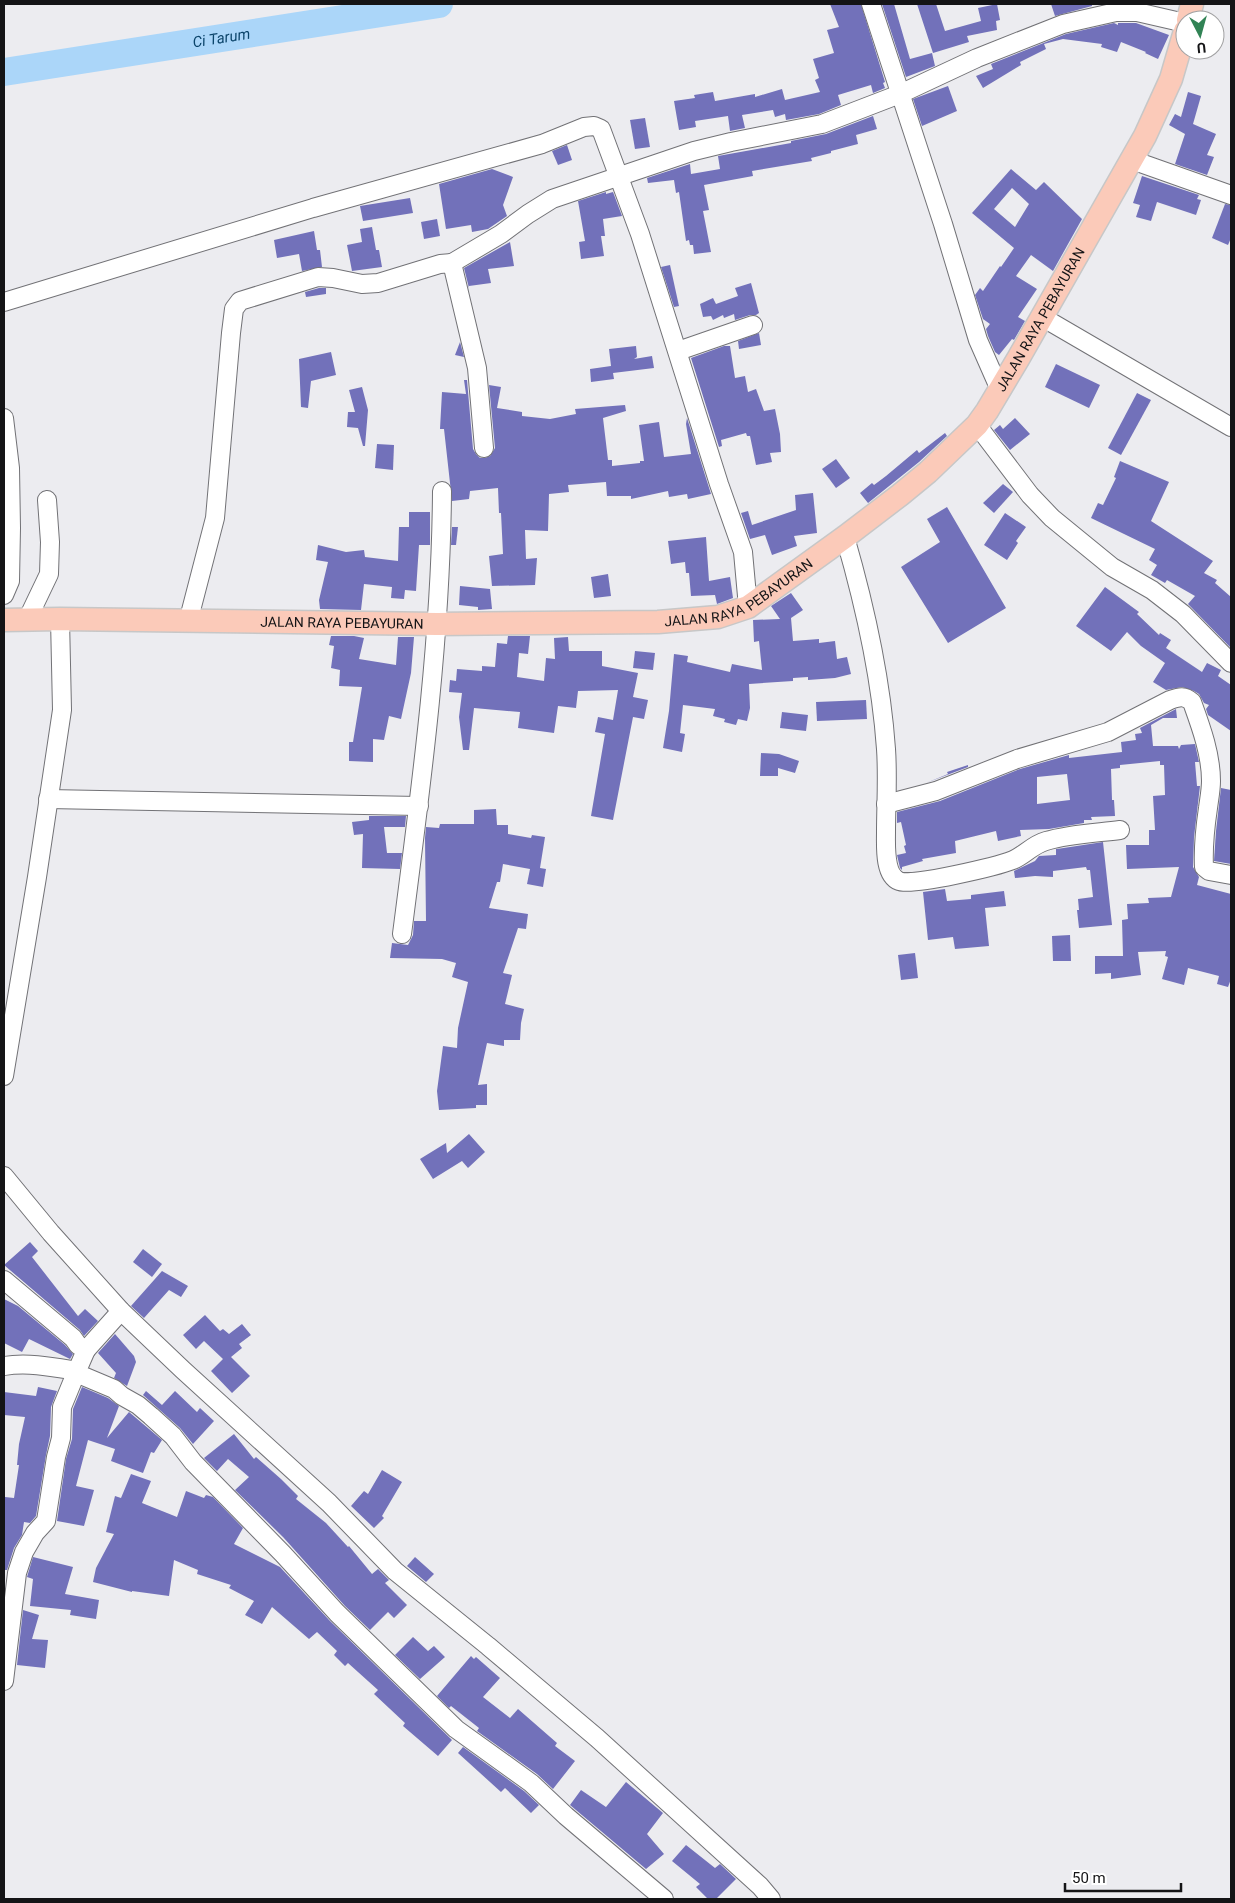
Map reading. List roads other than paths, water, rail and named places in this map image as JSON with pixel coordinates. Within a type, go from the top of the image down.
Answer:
[{"type":"main road","name":"JALAN RAYA PEBAYURAN","points":[[4,620],[60,619],[437,624],[658,622],[718,617],[748,607],[845,537],[928,472],[977,425],[1000,390],[1132,160],[1171,79],[1177,60]]},
{"type":"street","points":[[871,4],[943,224],[978,340],[1000,390]]},
{"type":"street","points":[[188,622],[215,518],[231,333],[234,309],[240,301],[318,277],[334,278],[362,284],[378,283],[440,264],[452,263],[502,234],[552,199],[694,151],[822,124],[900,94],[977,58],[1063,24],[1116,12],[1137,12],[1175,21]]},
{"type":"street","points":[[4,302],[304,211],[542,144],[584,127],[594,126],[601,129],[619,177],[640,234],[678,351],[742,552],[748,607]]},
{"type":"street","points":[[1132,160],[1231,195]]},
{"type":"street","points":[[452,263],[477,368],[484,448]]},
{"type":"street","points":[[1042,316],[1231,427]]},
{"type":"street","points":[[678,351],[753,325]]},
{"type":"street","points":[[4,418],[10,468],[11,528],[10,581],[4,595]]},
{"type":"street","points":[[977,425],[1030,495],[1052,518],[1112,567],[1152,590],[1183,614],[1231,663]]},
{"type":"street","points":[[402,934],[427,741],[442,562],[442,491]]},
{"type":"street","points":[[27,620],[49,574],[50,542],[47,500]]},
{"type":"street","points":[[845,537],[862,595],[880,696],[886,750],[886,841],[889,871],[898,881],[908,883],[1004,864],[1016,859],[1032,846],[1046,841],[1120,830]]},
{"type":"street","points":[[4,1076],[62,710],[60,619]]},
{"type":"street","points":[[886,804],[936,791],[1018,759],[1108,732],[1181,696],[1192,702],[1206,742],[1209,762],[1211,782],[1204,834],[1204,867],[1209,871],[1231,876]]},
{"type":"street","points":[[48,799],[419,806]]},
{"type":"street","points":[[4,1176],[51,1233],[121,1311],[190,1377],[329,1503],[395,1571],[597,1738],[760,1886],[771,1899]]},
{"type":"street","points":[[4,1280],[86,1350]]},
{"type":"street","points":[[4,1681],[17,1573],[24,1552],[35,1533],[46,1521],[56,1456],[62,1438],[62,1407],[86,1350],[121,1311]]},
{"type":"street","points":[[4,1366],[14,1364],[55,1367],[77,1372],[114,1389],[138,1405],[173,1436],[193,1462],[283,1554],[337,1613],[456,1729],[531,1783],[573,1822],[664,1899]]},
{"type":"waterway","name":"Ci Tarum","points":[[4,72],[439,4]]}]
